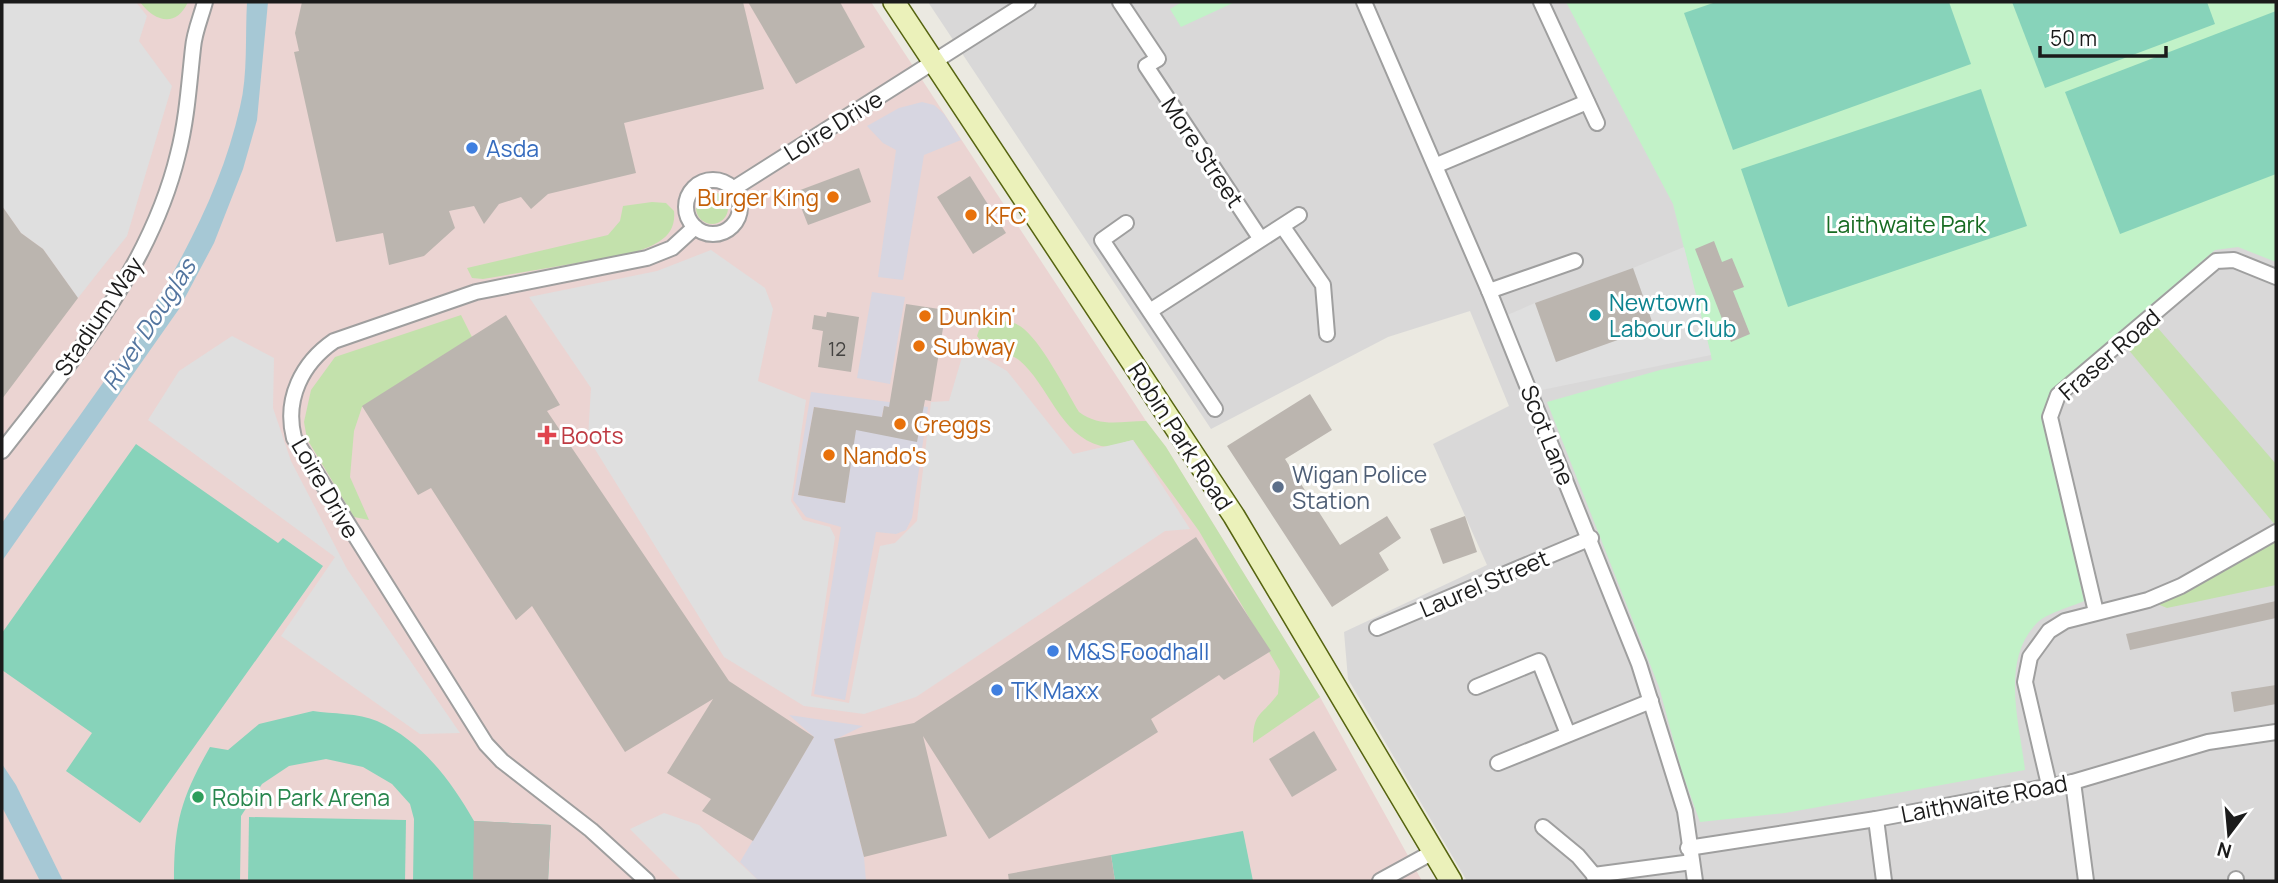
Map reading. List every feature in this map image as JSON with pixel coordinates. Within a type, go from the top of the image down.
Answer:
[{"type":"street","name":"Stadium Way","points":[[2,451],[98,323],[144,247],[178,155],[193,76],[193,46],[205,2]]},
{"type":"street","name":"Robin Park Road","points":[[894,2],[1234,516],[1451,881]]},
{"type":"street","name":"Loire Drive","points":[[733,189],[1028,2]]},
{"type":"street","name":"More Street","points":[[1120,2],[1158,59],[1146,66],[1260,238]]},
{"type":"street","name":"Scot Lane","points":[[1364,2],[1437,165],[1591,538],[1651,701],[1685,811],[1695,881]]},
{"type":"street","points":[[1541,2],[1597,123]]},
{"type":"street","points":[[1437,165],[1587,102]]},
{"type":"street","points":[[711,180],[733,189],[740,204],[733,225],[727,230],[710,234],[695,227],[686,211],[690,193],[696,186],[711,180]]},
{"type":"street","points":[[1150,311],[1299,215]]},
{"type":"street","points":[[1126,223],[1102,240],[1215,409]]},
{"type":"street","name":"Loire Drive","points":[[647,881],[591,830],[502,761],[486,744],[294,438],[290,422],[293,397],[302,374],[314,355],[334,341],[476,292],[647,258],[672,248],[695,227]]},
{"type":"street","points":[[1283,227],[1323,285],[1327,334]]},
{"type":"street","name":"Fraser Road","points":[[2096,612],[2050,417],[2052,405],[2058,395],[2216,261],[2234,260],[2276,277]]},
{"type":"street","points":[[1489,291],[1575,261]]},
{"type":"street","points":[[2049,785],[2025,682],[2026,670],[2037,644],[2049,631],[2065,621],[2148,600],[2181,586],[2276,532]]},
{"type":"street","name":"Laurel Street","points":[[1377,628],[1591,538]]},
{"type":"street","points":[[1476,687],[1539,661],[1568,734]]},
{"type":"street","points":[[1499,763],[1651,701]]},
{"type":"street","name":"Laithwaite Road","points":[[1595,878],[1690,855],[2073,782],[2208,742],[2276,732]]},
{"type":"street","points":[[2073,782],[2087,881]]},
{"type":"street","points":[[1876,820],[1884,881]]},
{"type":"street","points":[[1543,827],[1578,856],[1595,878]]},
{"type":"street","points":[[1380,881],[1433,852]]},
{"type":"shaded area","points":[[2,2],[871,2],[1146,421],[1166,447],[1320,697],[1422,881],[2,881]]},
{"type":"shaded area","points":[[2,2],[136,2],[147,16],[139,41],[172,86],[127,236],[78,298],[43,249],[21,233],[2,206]]},
{"type":"shaded area","points":[[928,2],[2276,2],[2276,881],[1467,881],[1348,679],[1344,632],[1487,565],[1433,444],[1509,406],[1470,311],[1388,337],[1211,429]]},
{"type":"shaded area","points":[[922,102],[934,105],[944,114],[961,140],[924,155],[903,280],[878,277],[896,150],[883,143],[867,126],[899,108]]},
{"type":"shaded area","points":[[1684,247],[1711,355],[1532,392],[1505,316],[1535,303],[1556,362],[1654,327],[1633,268]]},
{"type":"shaded area","points":[[711,250],[765,288],[773,309],[758,381],[806,400],[791,501],[803,520],[830,527],[835,537],[811,696],[849,703],[880,546],[895,543],[917,521],[931,402],[949,401],[965,347],[1007,371],[1073,454],[1133,440],[1190,529],[1165,531],[916,697],[864,714],[804,706],[724,657],[588,438],[591,388],[529,297],[657,271]]},
{"type":"shaded area","points":[[872,292],[905,297],[890,384],[857,378]]},
{"type":"shaded area","points":[[232,336],[274,358],[273,408],[291,461],[347,569],[460,733],[420,734],[281,636],[335,557],[148,420],[179,371]]},
{"type":"shaded area","points":[[811,392],[928,407],[912,518],[906,530],[896,534],[876,532],[845,700],[814,694],[841,527],[806,517],[793,500]],"holes":[[[884,406],[922,414],[878,434]],[[814,407],[858,414],[845,503],[798,495]]]},
{"type":"shaded area","points":[[789,715],[863,726],[834,740],[864,857],[866,881],[759,881],[740,862],[814,737]]},
{"type":"shaded area","points":[[664,813],[699,825],[759,881],[682,881],[630,829]]},
{"type":"green space","points":[[140,2],[188,2],[178,16],[165,19],[152,14]]},
{"type":"green space","points":[[1182,2],[1235,2],[1181,27],[1170,9]]},
{"type":"green space","name":"Laithwaite Park","points":[[1566,2],[2276,2],[2276,262],[2238,247],[2215,250],[2053,389],[2044,411],[2084,601],[2040,620],[2025,639],[2018,657],[2015,694],[2025,770],[1785,813],[1700,822],[1682,772],[1659,687],[1547,402],[1660,370],[1712,360],[1673,204]]},
{"type":"green space","points":[[1716,2],[1949,2],[1971,64],[1733,150],[1684,13]]},
{"type":"green space","points":[[2012,2],[2207,2],[2215,24],[2045,88]]},
{"type":"green space","points":[[2276,11],[2276,174],[2120,234],[2065,92]]},
{"type":"green space","points":[[1981,89],[2027,226],[1788,307],[1741,169]]},
{"type":"green space","points":[[712,192],[723,197],[728,208],[723,219],[712,224],[701,219],[696,208],[701,197]]},
{"type":"green space","points":[[666,203],[674,211],[674,221],[667,235],[647,248],[630,254],[483,279],[472,278],[467,268],[608,235],[620,221],[623,206]]},
{"type":"green space","points":[[461,315],[472,337],[362,407],[354,431],[350,477],[369,520],[354,517],[307,439],[304,422],[311,390],[335,357]]},
{"type":"green space","points":[[2150,319],[2276,464],[2276,526],[2122,342]]},
{"type":"green space","points":[[994,321],[1014,323],[1028,333],[1044,353],[1079,412],[1103,422],[1146,421],[1166,447],[1320,697],[1253,743],[1256,719],[1278,694],[1280,671],[1199,531],[1133,440],[1113,446],[1101,446],[1087,440],[1065,421],[1039,382],[1019,360],[981,341],[977,336],[979,330]]},
{"type":"green space","points":[[136,444],[278,543],[283,538],[323,566],[140,823],[66,771],[92,733],[2,670],[2,633]]},
{"type":"green space","points":[[2276,532],[2276,585],[2167,608],[2148,600]]},
{"type":"green space","points":[[313,711],[370,718],[408,739],[445,777],[474,821],[551,825],[548,881],[413,881],[414,819],[410,804],[392,784],[363,767],[326,759],[289,766],[262,784],[241,816],[240,881],[174,881],[181,811],[192,781],[210,747],[228,750],[259,724]]},
{"type":"green space","points":[[249,817],[406,820],[405,881],[248,881]]},
{"type":"green space","points":[[1243,831],[1253,881],[1115,881],[1111,855]]},
{"type":"water","name":"River Douglas","points":[[247,2],[268,2],[257,120],[243,169],[214,243],[179,309],[2,561],[2,523],[141,326],[201,219],[224,163],[243,94]]},
{"type":"water","points":[[2,764],[16,785],[63,881],[40,881],[2,807]]},
{"type":"building","name":"Asda","points":[[302,2],[743,2],[764,89],[624,123],[636,173],[548,194],[531,209],[521,197],[499,204],[484,224],[474,206],[449,211],[455,228],[424,256],[389,265],[383,233],[336,242],[294,52],[299,51],[295,33]]},
{"type":"building","points":[[748,2],[840,2],[865,47],[796,84]]},
{"type":"building","name":"Burger King","points":[[859,168],[871,202],[808,225],[795,192]]},
{"type":"building","name":"KFC","points":[[970,176],[1006,233],[973,254],[937,197]]},
{"type":"building","points":[[2,206],[21,233],[43,249],[78,298],[2,399]]},
{"type":"building","points":[[1714,241],[1722,262],[1732,258],[1744,287],[1733,291],[1750,334],[1731,342],[1695,249]]},
{"type":"building","name":"Newtown Labour Club","points":[[1633,268],[1654,327],[1556,362],[1535,303]]},
{"type":"building","points":[[906,304],[946,310],[931,401],[925,400],[917,442],[856,430],[845,503],[798,495],[814,407],[882,417],[884,406],[889,407]]},
{"type":"building","points":[[827,312],[859,317],[851,372],[818,367],[823,331],[812,329],[814,315],[826,317]]},
{"type":"building","points":[[506,315],[560,405],[547,411],[729,681],[814,737],[753,841],[702,811],[711,799],[667,773],[713,699],[625,752],[532,606],[516,620],[431,488],[418,495],[362,406]]},
{"type":"building","name":"Wigan Police Station","points":[[1310,394],[1332,430],[1285,459],[1340,545],[1387,516],[1401,538],[1379,553],[1389,570],[1332,607],[1227,446]]},
{"type":"building","points":[[1465,516],[1477,552],[1443,564],[1430,529]]},
{"type":"building","points":[[1196,537],[1271,651],[1224,680],[1219,675],[1151,719],[1158,732],[989,839],[923,736],[947,836],[864,857],[834,739],[914,723]]},
{"type":"building","points":[[2276,601],[2276,618],[2130,650],[2126,634]]},
{"type":"building","points":[[2276,685],[2276,704],[2234,712],[2231,692]]},
{"type":"building","points":[[1314,731],[1337,770],[1292,797],[1269,759]]},
{"type":"building","points":[[474,821],[551,825],[548,881],[473,881]]},
{"type":"building","points":[[1111,855],[1115,881],[1009,881],[1008,874]]},
{"type":"place","name":"Asda","points":[[472,148]]},
{"type":"place","name":"Burger King","points":[[833,197]]},
{"type":"place","name":"KFC","points":[[971,215]]},
{"type":"place","name":"Newtown Labour Club","points":[[1595,315]]},
{"type":"place","name":"Dunkin'","points":[[925,316]]},
{"type":"place","name":"Subway","points":[[919,346]]},
{"type":"place","name":"Greggs","points":[[900,424]]},
{"type":"place","name":"Boots","points":[[547,435]]},
{"type":"place","name":"Nando's","points":[[829,455]]},
{"type":"place","name":"Wigan Police Station","points":[[1278,487]]},
{"type":"place","name":"M&S Foodhall","points":[[1053,651]]},
{"type":"place","name":"TK Maxx","points":[[997,690]]},
{"type":"place","name":"Robin Park Arena","points":[[198,797]]}]
